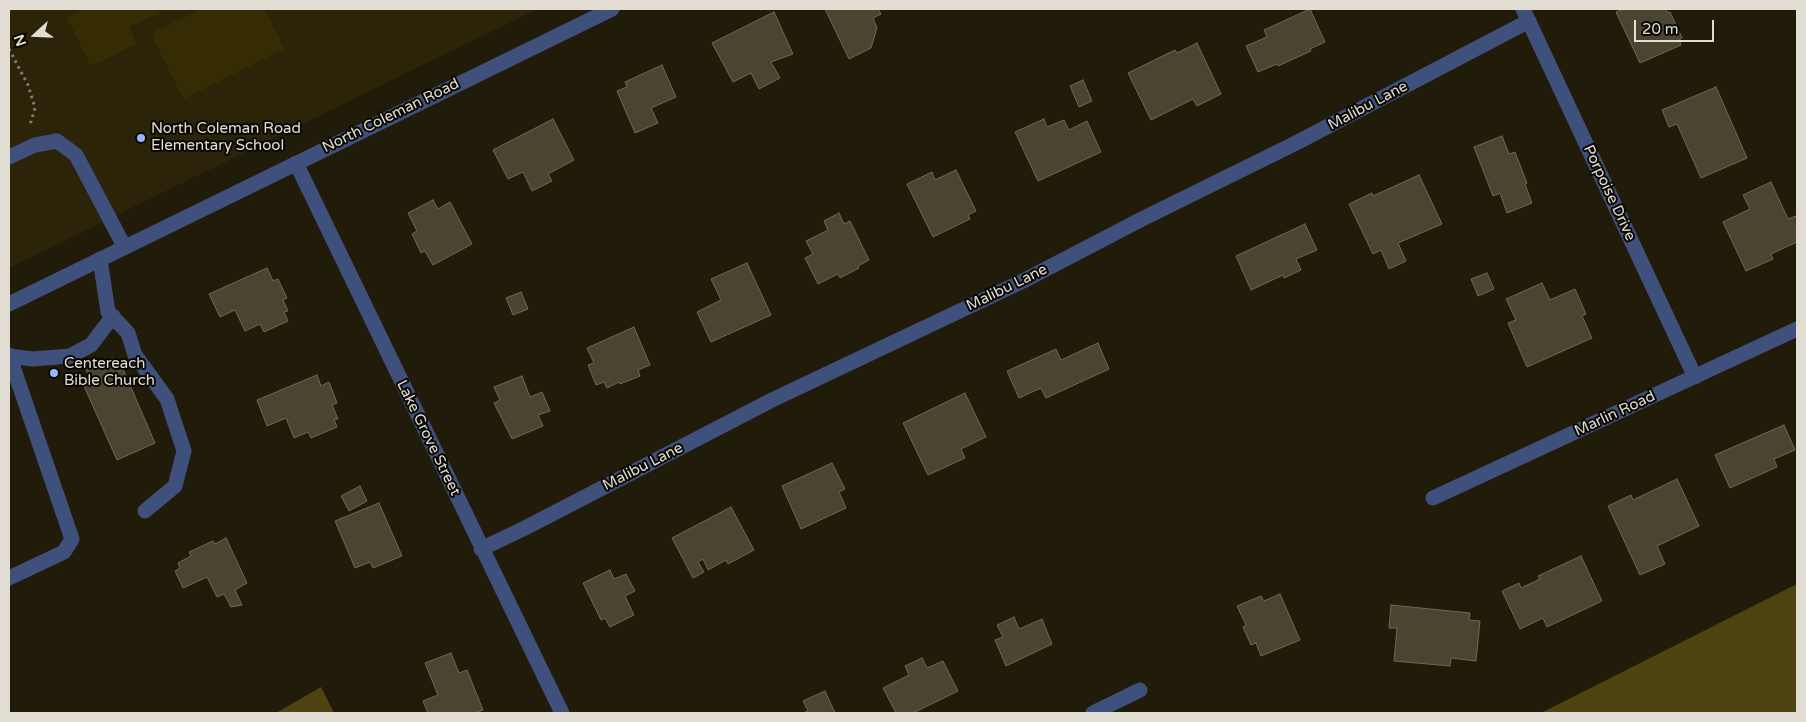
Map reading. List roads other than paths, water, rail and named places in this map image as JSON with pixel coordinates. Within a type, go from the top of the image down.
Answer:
[{"type":"street","name":"North Coleman Road","points":[[9,304],[124,246],[612,9]]},
{"type":"street","name":"Porpoise Drive","points":[[1526,15],[1695,377]]},
{"type":"street","name":"Malibu Lane","points":[[481,549],[772,400],[1023,281],[1142,219],[1296,144],[1526,15]]},
{"type":"street","points":[[9,157],[35,145],[56,141],[76,155],[124,246]]},
{"type":"street","name":"Lake Grove Street","points":[[296,163],[481,549],[562,713]]},
{"type":"street","points":[[100,259],[108,312],[128,333],[135,355],[167,398],[184,451],[175,486],[146,512]]},
{"type":"street","points":[[9,578],[64,552],[72,539],[14,390],[9,356],[33,359],[70,356],[92,345],[113,316]]},
{"type":"street","name":"Marlin Road","points":[[1433,498],[1797,330]]},
{"type":"street","points":[[1093,713],[1140,690]]},
{"type":"place","name":"North Coleman Road Elementary School","points":[[141,138]]},
{"type":"place","name":"Centereach Bible Church","points":[[54,373]]}]
